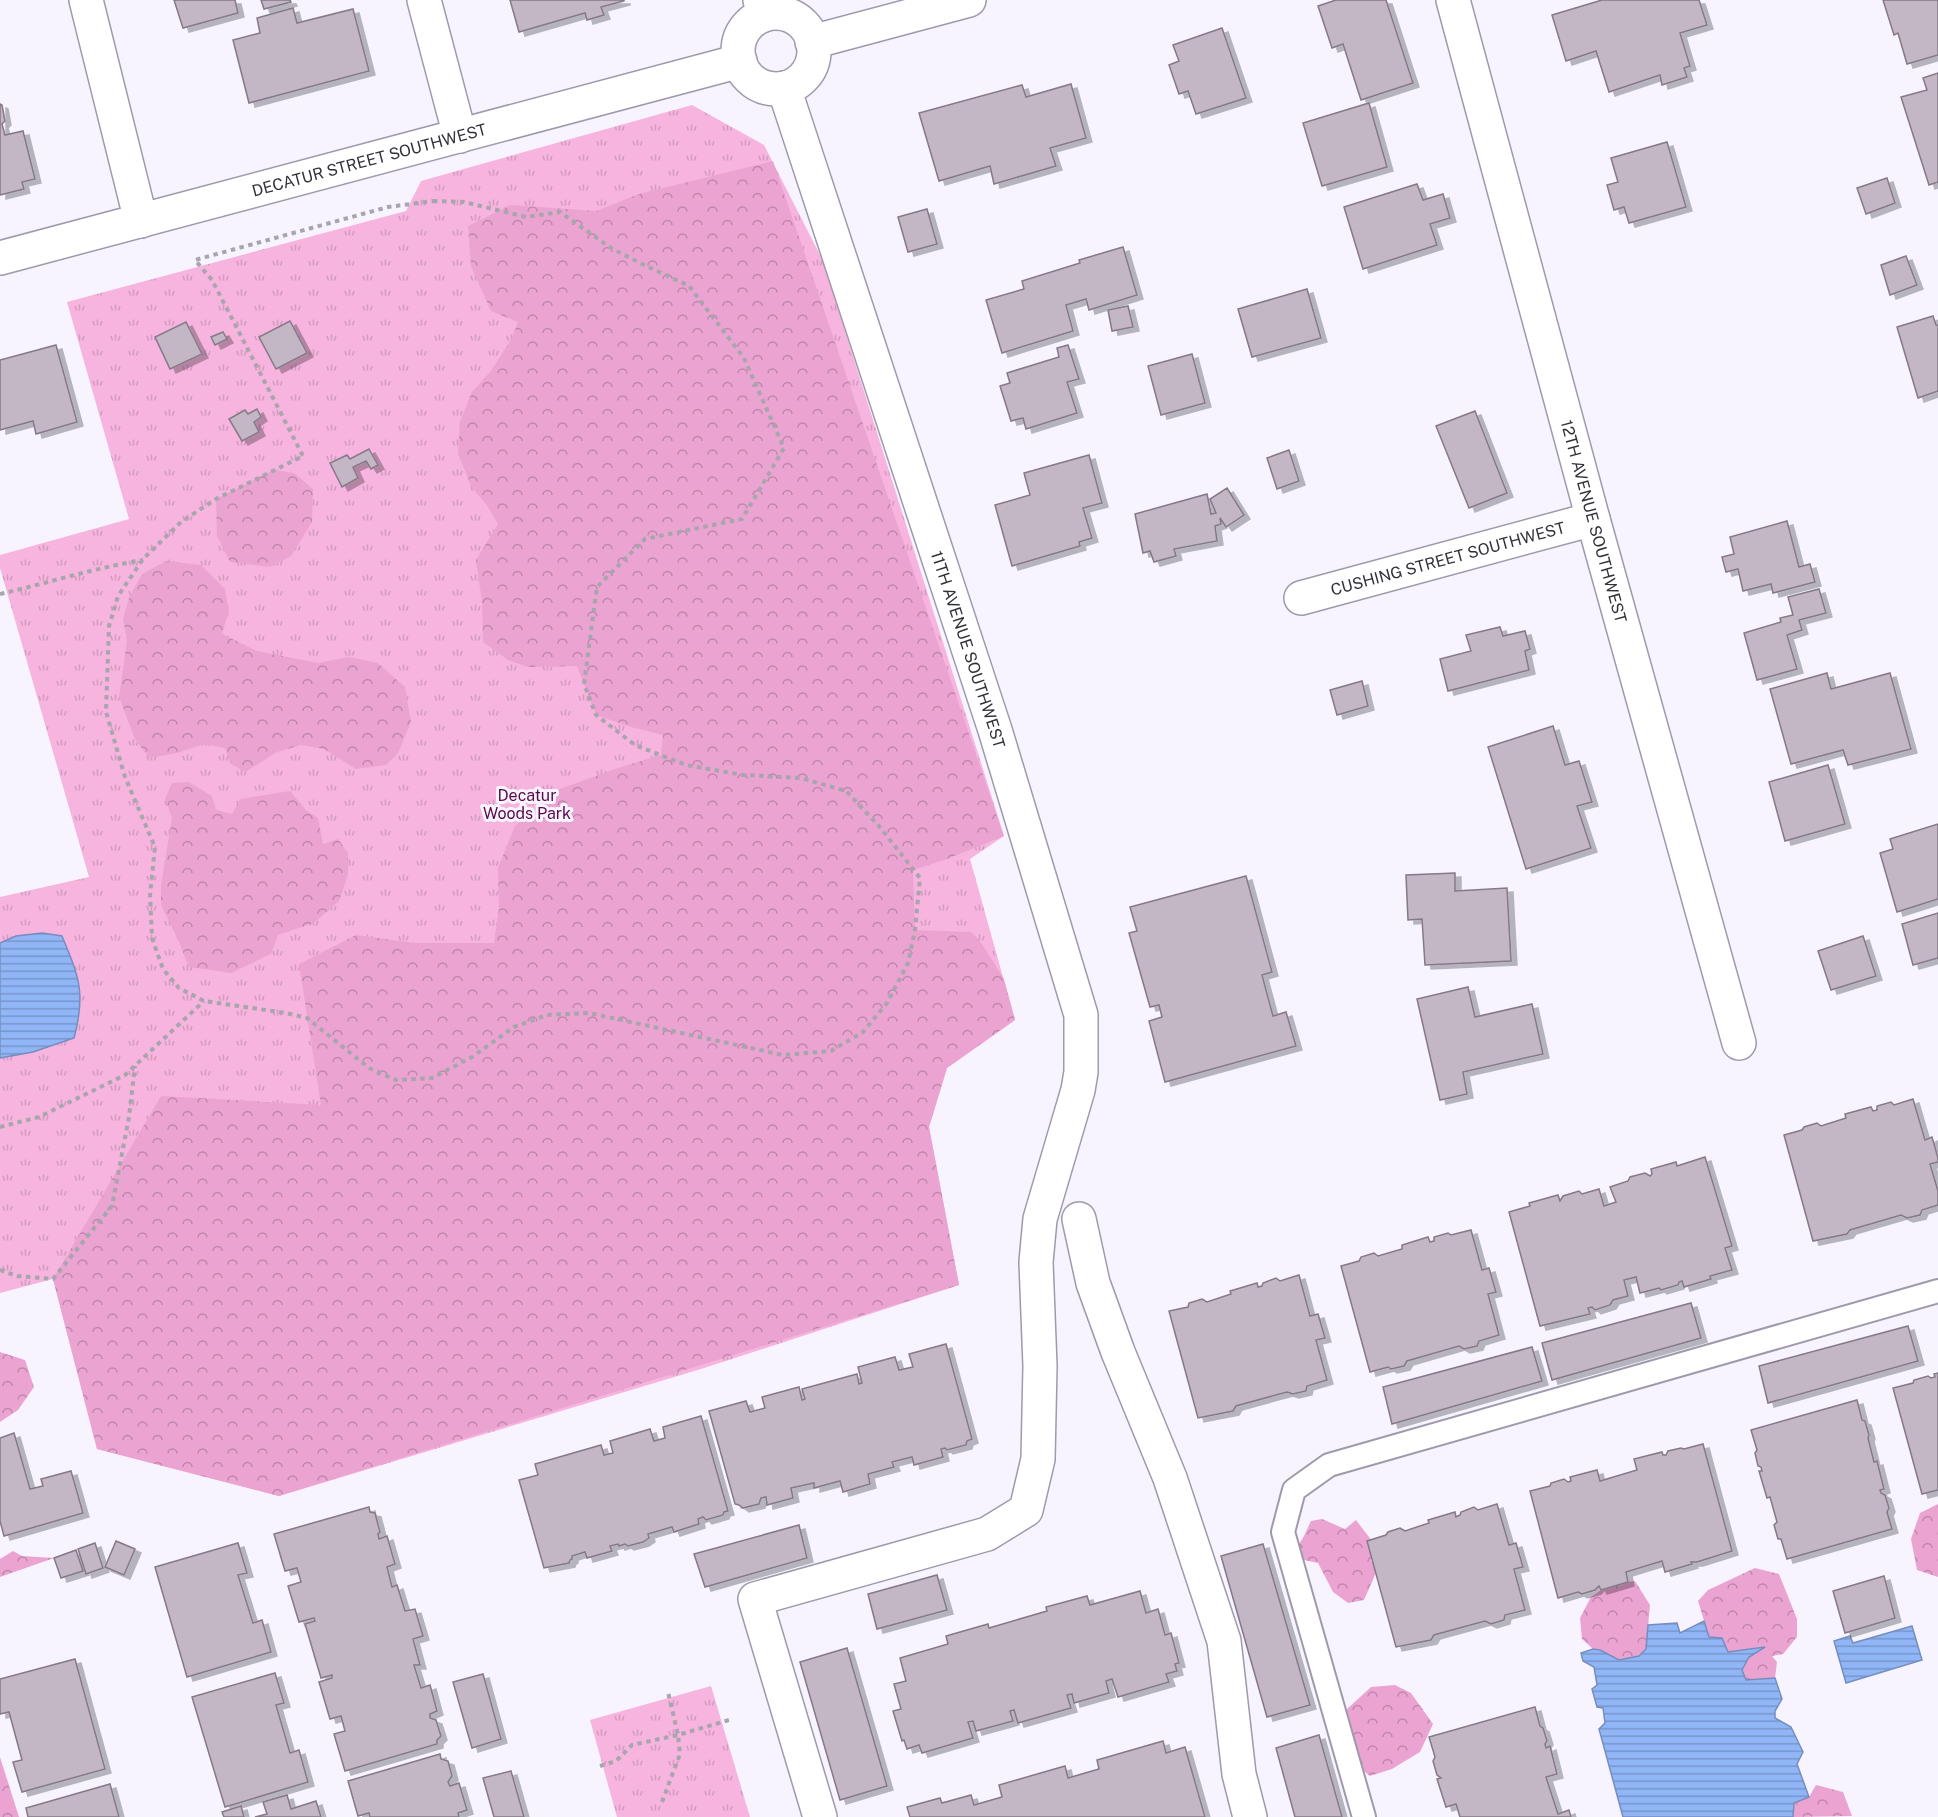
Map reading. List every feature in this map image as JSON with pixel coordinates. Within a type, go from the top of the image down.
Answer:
[{"type":"street","points":[[86,0],[141,221]]},
{"type":"street","points":[[424,0],[460,136]]},
{"type":"street","points":[[812,42],[969,0]]},
{"type":"street","name":"12TH AVENUE SOUTHWEST","points":[[1453,0],[1593,519],[1739,1043]]},
{"type":"street","points":[[762,8],[792,17],[802,24],[812,42],[813,57],[809,68],[802,78],[784,88],[758,85],[748,77],[738,53],[739,40],[745,28],[762,8]]},
{"type":"street","name":"DECATUR STREET SOUTHWEST","points":[[0,258],[740,61]]},
{"type":"street","name":"11TH AVENUE SOUTHWEST","points":[[784,88],[995,730],[1081,1015],[1081,1072],[1078,1090],[1040,1219],[1036,1262],[1040,1366],[1038,1459],[1026,1510],[987,1534],[756,1599],[820,1817]]},
{"type":"street","name":"CUSHING STREET SOUTHWEST","points":[[1301,598],[1593,519]]},
{"type":"street","points":[[1079,1219],[1093,1283],[1118,1352],[1170,1478],[1224,1641],[1239,1774],[1250,1817]]},
{"type":"lane","points":[[1364,1817],[1283,1532],[1294,1490],[1329,1465],[1938,1291]]},
{"type":"path","points":[[433,201],[464,202],[526,217],[560,212],[611,248],[689,286],[744,358],[784,448],[742,519],[645,539],[597,587],[584,684],[596,715],[635,745],[686,765],[743,775],[801,778],[846,791],[879,826],[920,878],[915,930],[908,963],[887,1003],[863,1032],[831,1050],[783,1055],[589,1013],[547,1015],[514,1027],[472,1057],[432,1078],[396,1080],[369,1068],[308,1018],[204,1001],[179,987],[163,969],[152,938],[150,895],[155,847],[126,777],[106,712],[109,626],[118,596],[143,560],[181,522],[216,499],[303,456],[212,280],[195,260],[388,207],[433,201]]},
{"type":"path","points":[[0,594],[111,565],[143,560]]},
{"type":"path","points":[[0,1127],[39,1117],[125,1075],[204,1001]]},
{"type":"path","points":[[0,1270],[17,1276],[53,1279],[112,1206],[129,1117],[135,1066]]},
{"type":"path","points":[[662,1802],[680,1754],[668,1692]]},
{"type":"path","points":[[600,1766],[616,1761],[632,1745],[729,1720]]},
{"type":"green space","name":"Decatur Woods Park","points":[[692,105],[764,145],[823,261],[1004,836],[970,859],[1015,1020],[947,1068],[929,1127],[959,1285],[701,1369],[279,1496],[97,1449],[53,1279],[0,1293],[0,897],[89,877],[0,568],[0,555],[129,519],[67,302],[406,211],[421,181]]},
{"type":"green space","name":"Decatur Woods Park","points":[[773,161],[1004,836],[913,870],[915,930],[971,932],[982,944],[1004,979],[1015,1020],[947,1068],[929,1127],[959,1285],[279,1496],[97,1449],[53,1279],[161,1096],[321,1105],[299,964],[356,935],[415,943],[494,943],[499,908],[498,868],[515,826],[554,791],[661,755],[663,735],[596,715],[577,666],[528,667],[508,660],[483,642],[482,602],[476,560],[498,524],[486,504],[472,488],[458,454],[460,421],[472,392],[490,372],[511,340],[518,322],[491,311],[471,266],[468,226],[510,205],[596,211],[639,194]]},
{"type":"green space","points":[[273,470],[294,473],[313,489],[312,522],[291,556],[270,567],[230,562],[217,536],[216,499]]},
{"type":"green space","points":[[166,561],[201,565],[225,589],[229,611],[222,634],[257,651],[318,663],[349,657],[378,663],[405,687],[411,722],[398,753],[386,765],[356,769],[324,749],[301,745],[277,752],[245,772],[230,763],[225,748],[204,744],[177,753],[149,758],[135,739],[119,697],[127,641],[123,619],[129,598],[142,574]]},
{"type":"green space","points":[[189,782],[212,796],[216,810],[232,814],[240,799],[290,791],[306,810],[318,818],[323,844],[338,839],[348,853],[348,875],[339,901],[314,923],[278,935],[271,954],[231,973],[189,967],[161,905],[161,885],[172,818],[165,799],[172,783]]},
{"type":"green space","points":[[0,1352],[25,1360],[34,1387],[18,1410],[0,1422]]},
{"type":"green space","points":[[1938,1504],[1938,1577],[1917,1570],[1911,1539],[1920,1513]]},
{"type":"green space","points":[[1322,1519],[1345,1529],[1356,1520],[1372,1541],[1371,1561],[1379,1566],[1364,1600],[1348,1603],[1333,1592],[1318,1563],[1304,1560],[1298,1546],[1311,1521]]},
{"type":"green space","points":[[13,1551],[22,1556],[54,1558],[0,1577],[0,1559]]},
{"type":"green space","points":[[1755,1568],[1779,1574],[1797,1619],[1797,1637],[1783,1654],[1772,1656],[1777,1662],[1775,1678],[1746,1680],[1742,1670],[1749,1657],[1763,1647],[1728,1652],[1709,1637],[1698,1601],[1708,1590]]},
{"type":"green space","points":[[1635,1581],[1650,1605],[1646,1649],[1639,1656],[1619,1660],[1600,1650],[1593,1649],[1582,1639],[1580,1618],[1591,1597],[1610,1584]]},
{"type":"green space","points":[[1395,1685],[1411,1693],[1433,1724],[1420,1752],[1392,1769],[1370,1776],[1351,1761],[1342,1730],[1347,1709],[1371,1687]]},
{"type":"green space","points":[[711,1686],[750,1817],[617,1817],[590,1720]]},
{"type":"green space","points":[[0,1757],[19,1817],[0,1817]]},
{"type":"green space","points":[[1816,1785],[1843,1792],[1852,1816],[1793,1817],[1794,1803],[1809,1797]]},
{"type":"water","points":[[42,933],[62,936],[73,963],[80,997],[74,1038],[33,1052],[0,1058],[0,943],[16,936]]},
{"type":"water","points":[[1704,1621],[1709,1637],[1722,1638],[1728,1652],[1765,1647],[1749,1657],[1742,1670],[1746,1680],[1775,1678],[1782,1699],[1775,1711],[1775,1718],[1791,1727],[1803,1752],[1797,1764],[1809,1797],[1794,1803],[1793,1817],[1623,1817],[1599,1729],[1605,1723],[1603,1708],[1597,1707],[1592,1689],[1597,1685],[1594,1667],[1583,1661],[1581,1653],[1593,1649],[1600,1650],[1619,1660],[1639,1656],[1646,1649],[1648,1625],[1677,1623],[1680,1633]]},
{"type":"water","points":[[1912,1626],[1922,1660],[1846,1683],[1834,1641],[1850,1636],[1853,1643]]},
{"type":"building","points":[[174,0],[235,0],[238,13],[183,28]]},
{"type":"building","points":[[261,0],[290,0],[291,2],[264,9]]},
{"type":"building","points":[[510,0],[624,1],[601,7],[604,15],[587,20],[585,13],[519,32]]},
{"type":"building","points":[[1336,0],[1386,0],[1413,83],[1361,100],[1343,44],[1332,48],[1318,6]]},
{"type":"building","points":[[1602,0],[1699,0],[1707,25],[1680,33],[1690,66],[1684,68],[1687,77],[1662,85],[1660,75],[1609,92],[1596,51],[1566,61],[1552,15]]},
{"type":"building","points":[[1883,0],[1938,0],[1938,55],[1907,64],[1898,33],[1894,35]]},
{"type":"building","points":[[293,8],[297,23],[353,9],[369,71],[249,103],[233,40],[260,33],[257,18]]},
{"type":"building","points":[[1222,28],[1246,98],[1196,114],[1188,91],[1179,94],[1169,65],[1179,61],[1173,45]]},
{"type":"building","points":[[1938,73],[1938,182],[1929,185],[1901,97],[1927,90],[1923,78]]},
{"type":"building","points":[[1071,84],[1086,138],[1050,148],[1056,166],[994,184],[990,166],[939,181],[919,113],[1022,85],[1026,97]]},
{"type":"building","points":[[1369,103],[1387,167],[1322,186],[1303,123]]},
{"type":"building","points":[[0,104],[5,121],[2,124],[5,135],[23,131],[35,179],[22,182],[24,189],[0,195]]},
{"type":"building","points":[[1667,142],[1686,207],[1629,223],[1624,207],[1614,210],[1607,185],[1618,182],[1611,158]]},
{"type":"building","points":[[1887,178],[1895,203],[1866,214],[1857,188]]},
{"type":"building","points":[[1417,184],[1423,200],[1443,194],[1450,218],[1430,224],[1437,245],[1363,269],[1344,207]]},
{"type":"building","points":[[927,209],[937,244],[908,252],[898,217]]},
{"type":"building","points":[[1123,247],[1137,295],[1089,310],[1086,299],[1066,305],[1073,331],[1002,353],[986,300],[1024,289],[1022,281]]},
{"type":"building","points":[[1906,256],[1917,285],[1890,295],[1881,265]]},
{"type":"building","points":[[1307,289],[1321,338],[1252,357],[1238,309]]},
{"type":"building","points":[[1128,306],[1133,327],[1112,331],[1108,310]]},
{"type":"building","points":[[1933,316],[1938,325],[1938,391],[1918,398],[1897,327]]},
{"type":"building","points":[[290,321],[307,353],[276,369],[259,337]]},
{"type":"building","points":[[186,322],[202,354],[170,369],[155,337]]},
{"type":"building","points":[[223,332],[227,339],[215,345],[211,337]]},
{"type":"building","points":[[56,345],[77,422],[36,434],[33,421],[0,430],[0,360]]},
{"type":"building","points":[[1068,345],[1079,379],[1067,382],[1077,413],[1026,429],[1023,418],[1011,421],[1000,386],[1010,383],[1007,373],[1059,357],[1057,348]]},
{"type":"building","points":[[1192,354],[1205,403],[1161,415],[1148,366]]},
{"type":"building","points":[[257,409],[261,417],[254,422],[259,432],[242,441],[229,419],[245,410],[248,414]]},
{"type":"building","points":[[1475,411],[1507,493],[1469,508],[1436,426]]},
{"type":"building","points":[[369,449],[378,465],[371,469],[366,461],[353,467],[358,478],[342,487],[330,463],[347,455],[350,459]]},
{"type":"building","points":[[1289,450],[1299,481],[1277,489],[1267,458]]},
{"type":"building","points":[[1089,455],[1102,503],[1083,508],[1092,538],[1079,542],[1080,546],[1012,566],[995,505],[1030,495],[1024,473]]},
{"type":"building","points":[[1227,488],[1244,515],[1226,527],[1220,518],[1221,524],[1215,526],[1217,541],[1174,549],[1176,556],[1154,562],[1150,551],[1143,553],[1135,514],[1207,494],[1211,514],[1216,513],[1210,499]]},
{"type":"building","points":[[1787,521],[1799,567],[1810,564],[1815,582],[1773,593],[1771,584],[1743,591],[1738,569],[1726,572],[1722,557],[1734,554],[1730,537]]},
{"type":"building","points":[[1819,589],[1826,613],[1799,620],[1802,630],[1787,635],[1797,669],[1757,680],[1744,633],[1781,622],[1780,618],[1793,615],[1788,597]]},
{"type":"building","points":[[1500,627],[1503,636],[1525,631],[1530,649],[1525,651],[1529,670],[1448,691],[1440,659],[1471,651],[1466,635]]},
{"type":"building","points":[[1827,673],[1831,689],[1890,673],[1911,749],[1848,765],[1843,750],[1791,764],[1770,689]]},
{"type":"building","points":[[1362,681],[1368,706],[1337,715],[1330,690]]},
{"type":"building","points":[[1553,726],[1565,765],[1579,761],[1592,802],[1577,806],[1591,848],[1526,869],[1488,747]]},
{"type":"building","points":[[1828,765],[1845,824],[1785,841],[1769,782]]},
{"type":"building","points":[[1938,824],[1938,899],[1897,912],[1880,853],[1893,849],[1890,839]]},
{"type":"building","points":[[1455,873],[1455,891],[1507,888],[1511,961],[1425,965],[1422,919],[1408,920],[1406,875]]},
{"type":"building","points":[[1246,876],[1272,972],[1262,975],[1273,1016],[1286,1012],[1296,1046],[1165,1082],[1149,1021],[1162,1017],[1159,1005],[1150,1007],[1129,933],[1137,931],[1130,907]]},
{"type":"building","points":[[1938,913],[1938,958],[1913,965],[1902,924]]},
{"type":"building","points":[[1863,936],[1876,976],[1831,990],[1818,951]]},
{"type":"building","points":[[1468,987],[1475,1017],[1532,1004],[1543,1054],[1463,1072],[1467,1094],[1440,1100],[1417,999]]},
{"type":"building","points":[[1913,1099],[1925,1140],[1932,1137],[1938,1158],[1938,1162],[1930,1164],[1938,1191],[1938,1205],[1922,1210],[1920,1215],[1907,1218],[1901,1215],[1850,1230],[1847,1234],[1813,1241],[1784,1135],[1817,1123],[1821,1126],[1846,1118],[1845,1114],[1871,1107],[1873,1111],[1877,1110],[1877,1106],[1891,1102],[1894,1105]]},
{"type":"building","points":[[1705,1157],[1732,1246],[1725,1248],[1732,1270],[1684,1287],[1682,1281],[1678,1285],[1661,1290],[1659,1288],[1640,1293],[1636,1277],[1624,1280],[1628,1296],[1613,1300],[1610,1305],[1595,1310],[1592,1307],[1588,1308],[1590,1314],[1540,1326],[1509,1212],[1530,1206],[1529,1203],[1558,1195],[1560,1201],[1563,1196],[1579,1191],[1582,1194],[1599,1189],[1604,1206],[1616,1202],[1610,1187],[1628,1181],[1630,1177],[1645,1173],[1650,1176],[1651,1169],[1676,1162],[1677,1166]]},
{"type":"building","points":[[1471,1230],[1482,1270],[1489,1268],[1496,1292],[1488,1294],[1499,1335],[1479,1341],[1477,1346],[1464,1349],[1459,1346],[1407,1361],[1404,1366],[1370,1372],[1341,1266],[1359,1261],[1361,1257],[1374,1253],[1378,1256],[1402,1249],[1402,1245],[1428,1237],[1430,1242],[1434,1241],[1434,1237]]},
{"type":"building","points":[[1299,1275],[1310,1316],[1318,1314],[1325,1338],[1316,1340],[1327,1380],[1307,1386],[1306,1391],[1293,1394],[1287,1392],[1236,1406],[1233,1411],[1198,1418],[1169,1311],[1188,1307],[1189,1303],[1202,1299],[1207,1302],[1231,1294],[1230,1291],[1257,1283],[1258,1287],[1276,1278],[1280,1281]]},
{"type":"building","points":[[1691,1303],[1701,1338],[1552,1380],[1542,1343]]},
{"type":"building","points":[[1908,1326],[1918,1361],[1768,1403],[1759,1366]]},
{"type":"building","points":[[946,1344],[972,1439],[967,1441],[966,1445],[947,1450],[941,1449],[943,1457],[914,1465],[912,1457],[892,1462],[894,1467],[868,1474],[870,1484],[843,1492],[840,1481],[814,1488],[814,1483],[791,1488],[793,1498],[767,1505],[766,1497],[761,1498],[759,1504],[743,1508],[735,1504],[709,1411],[746,1401],[750,1412],[765,1408],[762,1397],[799,1387],[802,1400],[805,1399],[802,1389],[857,1374],[859,1384],[862,1383],[858,1367],[895,1357],[899,1370],[913,1367],[909,1354]]},
{"type":"building","points":[[1532,1347],[1542,1381],[1392,1424],[1383,1387]]},
{"type":"building","points":[[1938,1373],[1938,1490],[1922,1494],[1893,1388],[1928,1376],[1935,1377],[1934,1374]]},
{"type":"building","points":[[1857,1400],[1869,1435],[1874,1462],[1877,1461],[1884,1489],[1880,1490],[1885,1495],[1889,1508],[1887,1512],[1892,1529],[1787,1559],[1774,1525],[1777,1522],[1759,1471],[1762,1471],[1758,1466],[1755,1453],[1757,1450],[1751,1430]]},
{"type":"building","points":[[701,1416],[728,1511],[723,1515],[706,1520],[703,1517],[698,1519],[699,1524],[674,1532],[672,1527],[648,1534],[649,1538],[643,1542],[628,1546],[618,1544],[610,1546],[612,1551],[587,1558],[585,1552],[572,1556],[569,1563],[544,1568],[519,1480],[538,1475],[535,1464],[601,1445],[604,1455],[613,1453],[610,1441],[650,1429],[654,1441],[665,1438],[663,1427]]},
{"type":"building","points":[[14,1433],[30,1489],[43,1486],[41,1479],[71,1471],[83,1513],[4,1536],[0,1521],[0,1438]]},
{"type":"building","points":[[1703,1444],[1732,1551],[1665,1572],[1662,1561],[1626,1572],[1628,1582],[1601,1590],[1599,1586],[1595,1590],[1582,1594],[1578,1592],[1558,1598],[1530,1491],[1550,1486],[1551,1483],[1564,1479],[1568,1482],[1571,1481],[1570,1477],[1597,1470],[1600,1481],[1637,1470],[1634,1459],[1662,1452],[1666,1455],[1668,1451]]},
{"type":"building","points":[[1497,1504],[1509,1545],[1516,1543],[1523,1567],[1514,1569],[1525,1610],[1505,1615],[1504,1620],[1491,1624],[1485,1621],[1434,1635],[1431,1640],[1396,1647],[1367,1541],[1400,1528],[1405,1531],[1429,1523],[1428,1520],[1455,1512],[1456,1517],[1461,1512],[1474,1507],[1478,1510]]},
{"type":"building","points":[[369,1507],[370,1512],[375,1513],[380,1532],[379,1539],[387,1536],[395,1564],[387,1567],[392,1587],[397,1585],[405,1611],[415,1609],[423,1636],[413,1639],[420,1665],[414,1665],[421,1688],[430,1685],[437,1711],[430,1714],[430,1718],[436,1720],[441,1736],[437,1744],[345,1771],[334,1734],[345,1731],[341,1716],[330,1719],[319,1682],[332,1678],[332,1675],[321,1678],[305,1624],[315,1621],[314,1618],[299,1622],[288,1586],[301,1582],[297,1568],[285,1571],[274,1534]]},
{"type":"building","points":[[799,1525],[807,1558],[705,1587],[694,1554]]},
{"type":"building","points":[[116,1541],[135,1549],[124,1575],[105,1567]]},
{"type":"building","points":[[95,1543],[103,1568],[86,1574],[78,1549]]},
{"type":"building","points":[[238,1543],[247,1573],[238,1575],[253,1623],[262,1620],[271,1652],[187,1677],[155,1567]]},
{"type":"building","points":[[1263,1544],[1310,1705],[1267,1717],[1221,1556]]},
{"type":"building","points":[[76,1550],[83,1571],[61,1578],[54,1558]]},
{"type":"building","points":[[937,1575],[947,1610],[877,1629],[868,1594]]},
{"type":"building","points":[[1884,1576],[1895,1618],[1845,1633],[1833,1591]]},
{"type":"building","points":[[1140,1591],[1146,1613],[1158,1609],[1165,1635],[1171,1633],[1179,1663],[1175,1664],[1177,1671],[1166,1674],[1169,1682],[1118,1697],[1112,1679],[1106,1681],[1109,1693],[1074,1703],[1072,1694],[1067,1695],[1071,1708],[1018,1723],[1014,1710],[1010,1711],[1013,1721],[976,1731],[973,1721],[968,1722],[973,1738],[922,1753],[919,1745],[907,1749],[904,1740],[902,1741],[893,1711],[901,1709],[894,1684],[906,1681],[900,1658],[948,1644],[946,1636],[988,1624],[989,1628],[1047,1611],[1046,1607],[1087,1596],[1090,1605]]},
{"type":"building","points":[[847,1648],[887,1786],[840,1800],[800,1662]]},
{"type":"building","points":[[75,1659],[105,1769],[22,1792],[13,1762],[22,1760],[9,1712],[0,1714],[0,1679]]},
{"type":"building","points":[[275,1673],[284,1703],[276,1705],[290,1753],[299,1750],[308,1782],[225,1807],[192,1697]]},
{"type":"building","points":[[483,1674],[501,1739],[472,1748],[453,1682]]},
{"type":"building","points":[[1535,1707],[1547,1741],[1546,1748],[1550,1746],[1557,1774],[1546,1777],[1558,1814],[1569,1810],[1571,1817],[1460,1817],[1456,1804],[1446,1807],[1437,1779],[1441,1778],[1437,1775],[1429,1737]]},
{"type":"building","points":[[1319,1735],[1342,1817],[1295,1817],[1276,1748]]},
{"type":"building","points":[[1163,1741],[1166,1753],[1185,1747],[1205,1817],[910,1817],[907,1807],[940,1798],[942,1803],[971,1795],[974,1805],[1002,1797],[999,1785],[1065,1766],[1068,1778],[1099,1769],[1097,1760]]},
{"type":"building","points":[[440,1754],[441,1759],[448,1761],[452,1776],[448,1782],[450,1786],[459,1783],[467,1810],[458,1813],[459,1817],[370,1817],[369,1813],[358,1816],[348,1781]]},
{"type":"building","points":[[511,1771],[524,1817],[494,1817],[483,1778]]},
{"type":"building","points":[[110,1784],[119,1817],[28,1817],[26,1808]]},
{"type":"building","points":[[287,1795],[291,1809],[316,1801],[321,1817],[255,1817],[267,1814],[263,1802]]},
{"type":"building","points":[[241,1806],[244,1817],[224,1817],[222,1812]]}]
